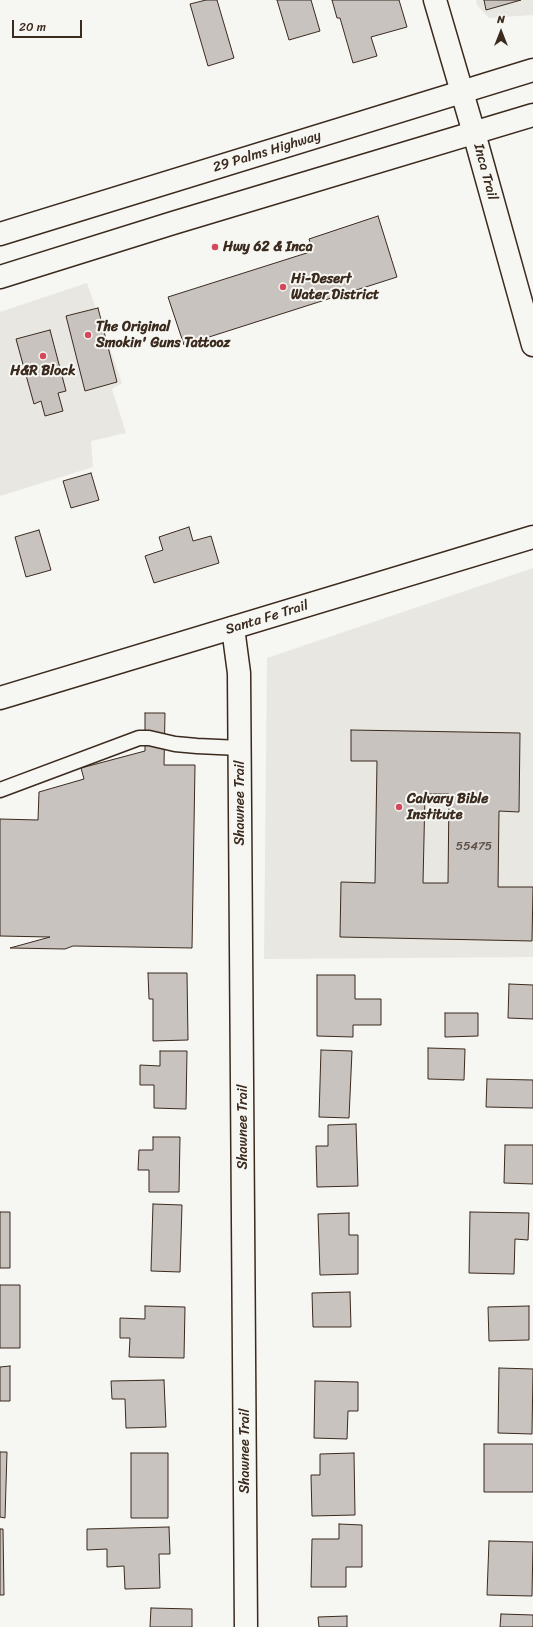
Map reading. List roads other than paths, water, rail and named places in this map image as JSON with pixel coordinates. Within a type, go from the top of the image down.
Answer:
[{"type":"street","name":"Inca Trail","points":[[435,0],[529,317],[533,345]]},
{"type":"street","name":"29 Palms Highway","points":[[0,234],[533,70]]},
{"type":"street","points":[[0,277],[172,223],[533,115]]},
{"type":"street","name":"Santa Fe Trail","points":[[0,698],[533,537]]},
{"type":"street","name":"Shawnee Trail","points":[[233,628],[239,673],[240,748],[246,1627]]},
{"type":"lane","points":[[0,790],[139,738],[149,738],[190,745],[240,748]]},
{"type":"place","name":"Hwy 62 & Inca","points":[[215,247]]},
{"type":"place","name":"Hi-Desert Water District","points":[[283,287]]},
{"type":"place","name":"The Original Smokin' Guns Tattooz","points":[[88,335]]},
{"type":"place","name":"H&R Block","points":[[43,356]]},
{"type":"place","name":"Calvary Bible Institute","points":[[399,807]]}]
